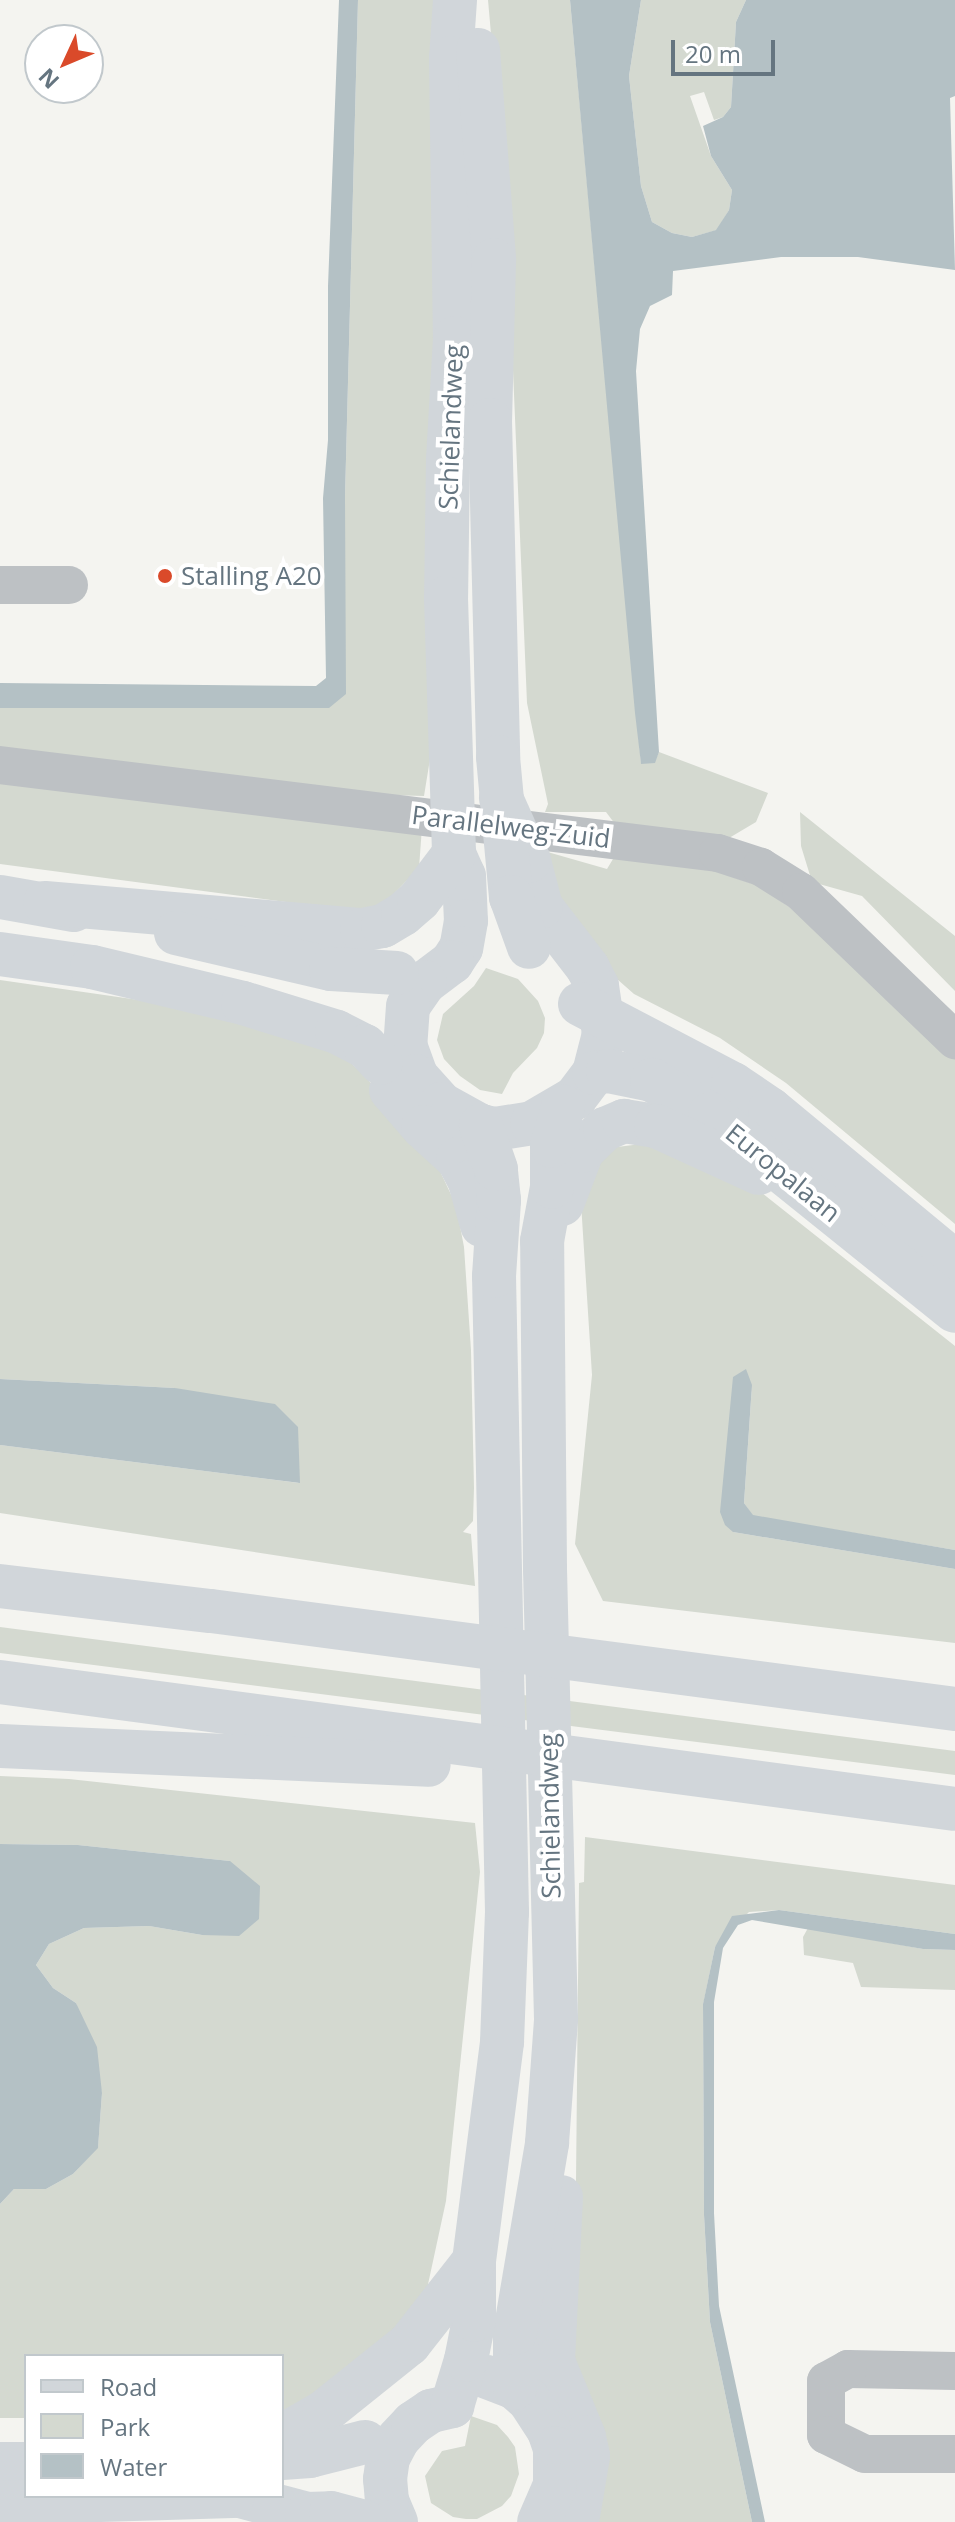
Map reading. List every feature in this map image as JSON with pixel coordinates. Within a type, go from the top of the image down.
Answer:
[{"type":"main road","name":"Schielandweg","points":[[435,954],[464,876],[454,854],[446,598],[448,460],[455,338],[451,58],[455,0]]},
{"type":"main road","name":"Schielandweg","points":[[470,0],[480,63],[494,260],[490,420],[501,798],[518,860],[511,897],[548,946]]},
{"type":"main road","points":[[0,897],[362,930],[383,926],[403,914],[419,900],[454,854]]},
{"type":"main road","points":[[45,903],[331,969],[435,954],[487,935],[548,946],[557,972],[592,1001],[601,1053],[594,1073],[575,1098],[544,1108],[507,1128],[481,1126],[457,1115],[427,1090],[408,1063],[388,1043],[386,992],[435,954]]},
{"type":"main road","points":[[0,954],[92,967],[243,1003],[337,1032],[365,1046],[388,1043]]},
{"type":"main road","points":[[544,1108],[577,1041],[581,1019],[592,1001]]},
{"type":"main road","name":"Europalaan","points":[[592,1001],[770,1109],[955,1262]]},
{"type":"main road","name":"Schielandweg","points":[[388,1043],[387,1084],[400,1103],[458,1159],[470,1182],[494,1276]]},
{"type":"main road","name":"Europalaan","points":[[594,1073],[608,1071],[652,1080],[678,1094],[745,1139],[955,1311]]},
{"type":"main road","name":"Schielandweg","points":[[515,2388],[515,2333],[547,2143],[556,2019],[545,1569],[542,1241],[532,1189],[544,1108]]},
{"type":"main road","points":[[542,1241],[570,1187],[582,1151],[605,1129],[624,1121],[656,1126],[808,1193]]},
{"type":"main road","name":"Schielandweg","points":[[451,2386],[474,2320],[474,2261],[502,2042],[505,1847],[494,1276],[499,1200],[496,1169],[481,1126]]},
{"type":"main road","points":[[0,1558],[211,1611]]},
{"type":"main road","points":[[0,1586],[955,1709]]},
{"type":"main road","points":[[0,1682],[955,1809]]},
{"type":"main road","points":[[0,1746],[716,1778]]},
{"type":"main road","points":[[556,2019],[562,2130],[561,2241],[553,2361],[584,2437],[588,2456],[577,2522]]},
{"type":"main road","points":[[284,2435],[324,2412],[409,2344],[474,2261]]},
{"type":"main road","points":[[375,2512],[359,2466],[365,2442],[377,2420],[394,2401],[414,2387],[498,2380],[515,2388],[541,2414],[555,2448],[555,2485],[539,2522]]},
{"type":"main road","points":[[375,2512],[388,2458],[398,2439],[413,2423],[431,2411],[451,2386]]},
{"type":"main road","points":[[284,2458],[310,2456],[365,2442]]},
{"type":"main road","points":[[0,2464],[24,2464]]},
{"type":"main road","points":[[284,2494],[375,2512]]},
{"type":"main road","points":[[0,2503],[166,2498]]},
{"type":"main road","points":[[247,2498],[307,2514],[375,2512]]},
{"type":"street","points":[[0,585],[69,585]]},
{"type":"street","name":"Parallelweg-Zuid","points":[[0,765],[718,853],[761,867],[801,892],[955,1040]]},
{"type":"street","points":[[955,2371],[848,2369],[826,2381],[826,2435],[865,2454],[955,2454]]},
{"type":"green space","points":[[358,0],[439,0],[430,759],[424,796],[352,794],[0,752],[0,708],[329,708],[345,497]]},
{"type":"green space","points":[[488,0],[570,0],[641,763],[654,763],[659,752],[768,793],[756,822],[724,841],[618,828],[606,812],[545,812],[548,804],[527,703],[506,204]]},
{"type":"green space","points":[[641,0],[746,0],[736,22],[731,107],[723,117],[714,120],[704,92],[690,96],[711,156],[732,190],[729,210],[717,230],[692,237],[672,233],[652,222],[641,186],[629,76]]},
{"type":"green space","points":[[0,778],[422,827],[419,868],[383,905],[353,911],[0,864]]},
{"type":"green space","points":[[800,812],[955,936],[955,991],[862,896],[812,882],[801,846]]},
{"type":"green space","points":[[544,851],[607,869],[616,854],[706,868],[759,886],[811,922],[955,1057],[955,1224],[786,1083],[720,1038],[634,994],[617,979],[562,915]]},
{"type":"green space","points":[[486,968],[518,979],[538,1001],[545,1018],[544,1033],[537,1048],[513,1073],[502,1094],[480,1090],[460,1076],[444,1059],[437,1040],[443,1014],[474,986]]},
{"type":"green space","points":[[0,980],[146,1001],[333,1047],[365,1076],[438,1167],[456,1205],[464,1247],[471,1350],[474,1488],[473,1521],[463,1532],[471,1534],[475,1586],[0,1513],[0,1445],[299,1483],[175,1388],[0,1379]]},
{"type":"green space","points":[[649,1143],[752,1185],[955,1346],[955,1550],[753,1516],[744,1503],[752,1385],[733,1532],[955,1569],[955,1643],[603,1601],[575,1544],[592,1375],[581,1203],[592,1168],[617,1147]]},
{"type":"green space","points":[[0,1627],[955,1751],[955,1775],[0,1653]]},
{"type":"green space","points":[[0,1776],[69,1779],[475,1823],[480,1872],[446,2201],[427,2289],[381,2346],[296,2407],[284,2410],[284,2354],[24,2354],[24,2418],[0,2418],[0,2204],[14,2189],[46,2189],[73,2174],[98,2147],[102,2093],[76,2003],[53,1988],[36,1965],[49,1944],[84,1928],[149,1926],[202,1935],[230,1861],[78,1845],[0,1844]]},
{"type":"green space","points":[[585,1837],[955,1885],[955,1934],[779,1910],[749,1912],[715,1947],[703,2005],[704,2215],[710,2322],[752,2522],[597,2522],[566,2332],[576,2181],[579,1883],[584,1882]]},
{"type":"green space","points":[[808,1928],[923,1949],[955,1950],[955,1990],[861,1987],[853,1963],[804,1955],[803,1937]]},
{"type":"green space","points":[[471,2416],[497,2425],[508,2437],[515,2447],[519,2474],[511,2496],[502,2506],[477,2519],[453,2517],[431,2503],[425,2476],[442,2451],[465,2446]]},
{"type":"water","points":[[339,0],[358,0],[345,497],[346,694],[329,708],[0,708],[0,683],[316,686],[326,678],[323,498],[328,440],[328,286]]},
{"type":"water","points":[[570,0],[641,0],[629,76],[641,186],[652,222],[672,233],[692,237],[716,230],[729,210],[732,190],[711,156],[703,126],[723,117],[731,107],[736,22],[746,0],[955,0],[955,96],[950,98],[955,270],[858,257],[781,257],[673,271],[672,295],[650,306],[640,329],[636,371],[659,752],[655,763],[641,764],[635,713]]},
{"type":"water","points":[[746,1369],[752,1385],[744,1503],[753,1515],[955,1550],[955,1569],[733,1532],[725,1525],[720,1512],[733,1377]]},
{"type":"water","points":[[0,1379],[175,1388],[275,1404],[298,1427],[300,1483],[0,1445]]},
{"type":"water","points":[[0,1844],[78,1845],[230,1861],[260,1886],[259,1919],[239,1936],[202,1935],[149,1926],[84,1928],[49,1944],[36,1965],[53,1988],[76,2003],[97,2047],[102,2093],[98,2148],[73,2174],[46,2189],[14,2189],[0,2204]]},
{"type":"water","points":[[779,1910],[955,1934],[955,1950],[923,1949],[752,1920],[738,1925],[723,1948],[714,2002],[714,2213],[719,2306],[765,2522],[752,2522],[710,2322],[704,2215],[703,2004],[715,1947],[732,1916]]},
{"type":"place","name":"Stalling A20","points":[[165,576]]}]
